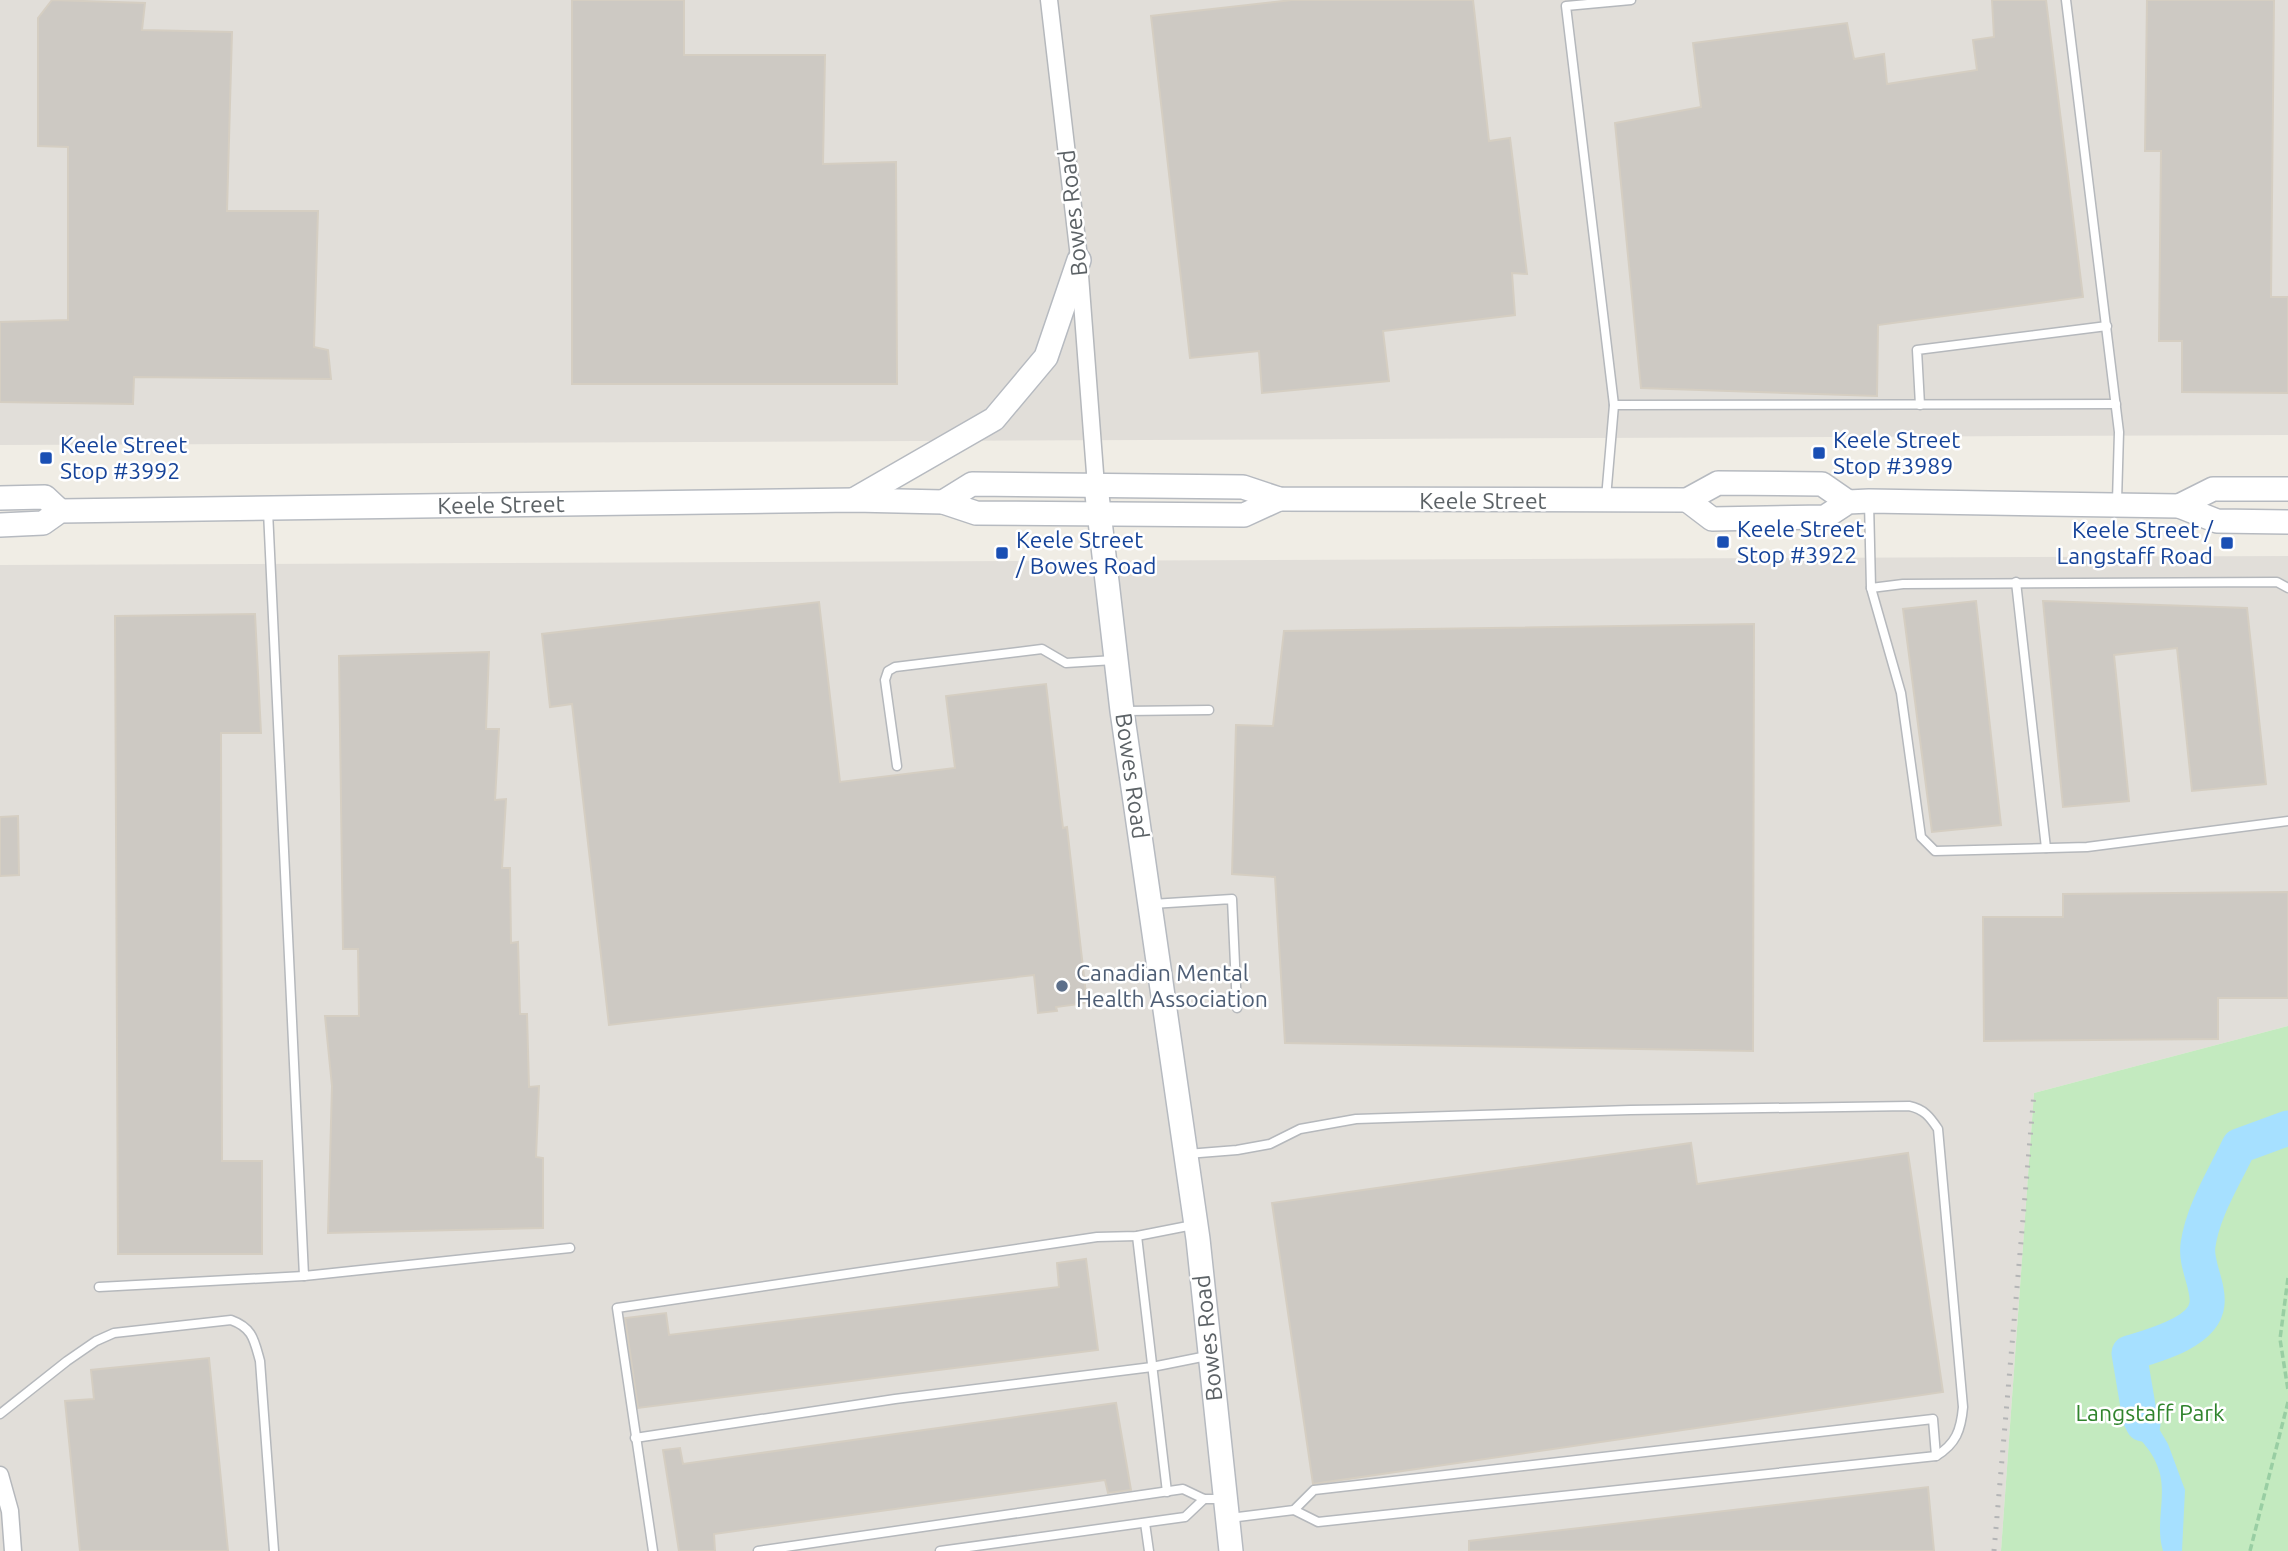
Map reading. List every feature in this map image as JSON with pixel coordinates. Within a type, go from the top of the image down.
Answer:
[{"type":"main road","points":[[854,500],[994,419],[1046,357],[1079,260]]},
{"type":"main road","name":"Keele Street","points":[[943,502],[972,484],[1243,487],[1279,499],[1606,501],[1687,500],[1718,483],[1822,484],[1859,501]]},
{"type":"main road","name":"Bowes Road","points":[[1096,486],[1122,711],[1196,1225],[1210,1356],[1219,1505],[1231,1551]]},
{"type":"main road","points":[[2179,506],[2213,489],[2288,489]]},
{"type":"main road","name":"Keele Street","points":[[0,498],[45,497],[60,511]]},
{"type":"main road","name":"Keele Street","points":[[0,525],[43,523],[60,511],[854,500],[943,502],[976,513],[1244,515],[1279,499]]},
{"type":"main road","points":[[1687,500],[1712,519],[1825,517],[1859,501],[2179,506],[2217,521],[2288,522]]},
{"type":"street","name":"Bowes Road","points":[[1049,0],[1079,260],[1096,486]]},
{"type":"street","points":[[0,1475],[10,1511],[13,1551]]},
{"type":"lane","points":[[1606,501],[1614,405],[1566,6],[1631,0]]},
{"type":"lane","points":[[2066,0],[2116,404],[2120,457],[2117,505]]},
{"type":"lane","points":[[1920,405],[1917,350],[2107,326]]},
{"type":"lane","points":[[1614,405],[2116,404]]},
{"type":"lane","points":[[1859,501],[1871,587],[1900,693],[1921,837],[1935,851],[2087,847],[2288,821]]},
{"type":"lane","points":[[268,508],[304,1276]]},
{"type":"lane","points":[[1871,587],[2016,582],[2277,582],[2288,588]]},
{"type":"lane","points":[[2016,582],[2046,848]]},
{"type":"lane","points":[[897,766],[885,680],[888,671],[895,667],[1042,649],[1066,663],[1117,660]]},
{"type":"lane","points":[[1122,711],[1209,710]]},
{"type":"lane","points":[[1149,904],[1231,900],[1237,1008]]},
{"type":"lane","points":[[758,1551],[1183,1489],[1219,1505],[1294,1510],[1318,1522],[1936,1456],[1947,1450],[1962,1425],[1963,1407],[1938,1129],[1919,1108],[1909,1105],[1644,1110],[1356,1119],[1300,1129],[1270,1144],[1237,1150],[1185,1154]]},
{"type":"lane","points":[[653,1551],[617,1308],[1097,1237],[1137,1236],[1196,1225]]},
{"type":"lane","points":[[1137,1236],[1167,1492]]},
{"type":"lane","points":[[99,1287],[304,1276],[569,1248]]},
{"type":"lane","points":[[0,1414],[96,1340],[114,1333],[231,1320],[243,1325],[253,1337],[260,1361],[274,1551]]},
{"type":"lane","points":[[635,1438],[895,1399],[1152,1367],[1210,1356]]},
{"type":"lane","points":[[1294,1510],[1314,1490],[1933,1419],[1936,1456]]},
{"type":"lane","points":[[940,1551],[1185,1517],[1219,1505]]},
{"type":"lane","points":[[1145,1523],[1149,1551]]},
{"type":"path","points":[[2288,1278],[2280,1339],[2288,1390]]},
{"type":"path","points":[[2250,1551],[2288,1402]]},
{"type":"shaded area","points":[[0,0],[2288,0],[2288,435],[0,445]]},
{"type":"shaded area","points":[[2288,556],[2288,1026],[2034,1093],[2001,1551],[0,1551],[0,565]]},
{"type":"green space","name":"Langstaff Park","points":[[2288,1026],[2288,1551],[2001,1551],[2034,1093]]},
{"type":"water","points":[[2132,1377],[2168,1444],[2185,1490],[2182,1551],[2163,1551],[2160,1532],[2160,1474],[2150,1452],[2128,1423],[2121,1402]]},
{"type":"building","points":[[52,0],[145,3],[142,30],[232,32],[227,211],[318,211],[314,347],[328,350],[331,379],[134,377],[133,404],[0,402],[0,322],[68,320],[68,147],[38,146],[38,18]]},
{"type":"building","points":[[572,0],[684,0],[684,55],[825,55],[823,164],[896,162],[897,384],[572,384]]},
{"type":"building","points":[[1292,0],[1473,0],[1489,141],[1510,138],[1527,274],[1512,273],[1515,315],[1383,331],[1389,381],[1262,393],[1259,351],[1190,358],[1151,16]]},
{"type":"building","points":[[1992,0],[2046,0],[2083,297],[1878,325],[1877,396],[1641,388],[1615,123],[1701,107],[1693,43],[1847,23],[1854,59],[1884,54],[1887,84],[1977,70],[1973,40],[1994,37]]},
{"type":"building","points":[[2147,0],[2274,0],[2271,297],[2288,297],[2288,393],[2182,392],[2182,341],[2159,341],[2161,151],[2145,151]]},
{"type":"building","points":[[1976,601],[2001,825],[1932,832],[1903,609]]},
{"type":"building","points":[[2043,601],[2247,608],[2266,784],[2192,791],[2177,648],[2114,655],[2129,801],[2063,807]]},
{"type":"building","points":[[819,602],[840,782],[955,768],[946,696],[1046,684],[1063,828],[1067,827],[1087,1003],[1056,1007],[1057,1011],[1038,1013],[1034,975],[609,1025],[572,704],[550,707],[542,634]]},
{"type":"building","points":[[255,614],[261,733],[221,733],[222,1161],[262,1161],[262,1254],[118,1254],[115,616]]},
{"type":"building","points":[[1754,624],[1753,1051],[1285,1043],[1275,877],[1232,874],[1236,725],[1273,726],[1284,631]]},
{"type":"building","points":[[489,652],[486,729],[499,729],[495,800],[506,799],[502,868],[510,868],[511,943],[518,942],[520,1014],[527,1014],[529,1087],[539,1086],[536,1157],[543,1158],[543,1228],[328,1233],[332,1086],[325,1016],[359,1016],[358,949],[343,949],[339,656]]},
{"type":"building","points":[[18,816],[19,875],[0,876],[0,817]]},
{"type":"building","points":[[2288,892],[2288,998],[2218,998],[2218,1039],[1984,1041],[1983,917],[2063,917],[2063,894]]},
{"type":"building","points":[[1691,1143],[1697,1184],[1908,1153],[1943,1392],[1313,1484],[1272,1203]]},
{"type":"building","points":[[1086,1259],[1098,1350],[638,1408],[625,1318],[666,1313],[669,1335],[1059,1287],[1057,1263]]},
{"type":"building","points":[[209,1358],[228,1551],[80,1551],[65,1401],[94,1399],[91,1370]]},
{"type":"building","points":[[1116,1403],[1131,1490],[1108,1493],[1105,1480],[714,1534],[715,1551],[679,1551],[663,1450],[680,1448],[683,1464]]},
{"type":"building","points":[[1928,1487],[1934,1551],[1469,1551],[1469,1541]]},
{"type":"waterway","points":[[2143,1424],[2129,1353],[2176,1337],[2197,1323],[2204,1314],[2207,1297],[2198,1260],[2198,1245],[2204,1219],[2215,1194],[2239,1146],[2288,1128]]},
{"type":"railway","points":[[1994,1551],[2034,1093]]},
{"type":"place","name":"Keele Street Stop #3989","points":[[1819,453]]},
{"type":"place","name":"Keele Street Stop #3992","points":[[46,458]]},
{"type":"place","name":"Keele Street Stop #3922","points":[[1723,542]]},
{"type":"place","name":"Keele Street / Langstaff Road","points":[[2227,543]]},
{"type":"place","name":"Keele Street / Bowes Road","points":[[1002,553]]},
{"type":"place","name":"Canadian Mental Health Association","points":[[1062,986]]}]
